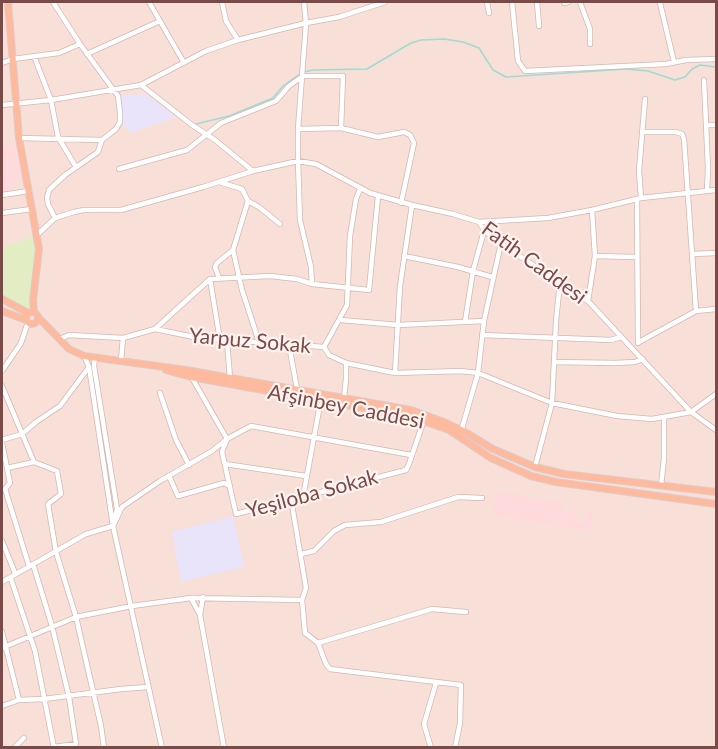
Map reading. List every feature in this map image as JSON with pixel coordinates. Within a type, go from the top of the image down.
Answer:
[{"type":"main road","points":[[8,2],[19,138],[39,249],[31,318]]},
{"type":"main road","points":[[2,299],[53,333],[69,349],[84,356]]},
{"type":"main road","points":[[2,311],[31,318]]},
{"type":"main road","name":"Afşinbey Caddesi","points":[[84,356],[143,364],[425,417],[491,458],[531,476],[556,482],[717,504]]},
{"type":"main road","name":"Afşinbey Caddesi","points":[[191,374],[297,389],[321,397],[344,398],[425,417],[465,432],[493,449],[535,467],[564,474],[717,492]]},
{"type":"street","points":[[53,2],[80,45],[110,86],[114,88],[120,103],[120,122],[116,129],[102,140],[98,152],[49,190],[48,204],[55,218]]},
{"type":"street","points":[[149,2],[183,61]]},
{"type":"street","points":[[222,2],[226,21],[238,40]]},
{"type":"street","points":[[304,2],[306,23],[298,129],[298,161],[300,220],[311,267],[312,284]]},
{"type":"street","points":[[2,105],[51,100],[141,85],[183,61],[238,40],[339,17],[386,2]]},
{"type":"street","points":[[487,2],[489,13]]},
{"type":"street","points":[[512,2],[518,61],[525,71],[717,59]]},
{"type":"street","points":[[537,2],[539,26]]},
{"type":"street","points":[[580,2],[590,29],[590,44]]},
{"type":"street","points":[[661,2],[674,62]]},
{"type":"street","points":[[87,54],[160,21]]},
{"type":"street","points":[[2,29],[11,28]]},
{"type":"street","points":[[2,63],[13,59],[59,53],[80,45]]},
{"type":"street","points":[[34,56],[51,100],[58,138],[76,167]]},
{"type":"street","points":[[119,170],[188,150],[227,120],[276,101],[289,86],[303,76],[343,76],[341,128]]},
{"type":"street","points":[[704,80],[707,191]]},
{"type":"street","points":[[141,85],[253,171]]},
{"type":"street","points":[[639,343],[637,257],[639,171],[645,99]]},
{"type":"street","points":[[706,125],[717,126]]},
{"type":"street","points":[[298,129],[341,128],[378,137],[404,132],[414,138],[401,203]]},
{"type":"street","points":[[643,132],[669,131],[682,134],[684,139],[696,311]]},
{"type":"street","points":[[19,138],[102,140]]},
{"type":"street","name":"Fatih Caddesi","points":[[37,235],[55,218],[84,210],[121,210],[253,171],[298,161],[316,164],[360,189],[378,196],[479,222],[484,231],[588,301],[691,412],[717,430]]},
{"type":"street","points":[[219,182],[242,189],[248,201],[280,224]]},
{"type":"street","name":"Yarpuz Sokak","points":[[154,329],[179,336],[324,347],[347,305],[350,236],[356,199],[360,189]]},
{"type":"street","points":[[479,222],[527,220],[592,210],[639,198],[717,190]]},
{"type":"street","points":[[2,195],[29,191]]},
{"type":"street","points":[[60,339],[69,335],[123,338],[154,329],[210,279],[270,276],[297,279],[312,284],[369,290],[378,196]]},
{"type":"street","points":[[248,201],[233,250],[259,342]]},
{"type":"street","points":[[395,373],[400,285],[412,205]]},
{"type":"street","points":[[2,213],[32,209]]},
{"type":"street","points":[[588,301],[595,256],[592,210]]},
{"type":"street","points":[[465,322],[473,271],[484,231]]},
{"type":"street","points":[[465,432],[462,428],[478,373],[484,321],[501,243]]},
{"type":"street","points":[[219,278],[215,267],[217,263],[233,250]]},
{"type":"street","points":[[693,254],[717,253]]},
{"type":"street","points":[[404,256],[439,262],[492,277]]},
{"type":"street","points":[[595,256],[637,257]]},
{"type":"street","points":[[210,279],[220,340]]},
{"type":"street","points":[[535,467],[552,403],[560,282]]},
{"type":"street","points":[[631,347],[696,311],[717,309]]},
{"type":"street","points":[[2,371],[21,343],[31,318]]},
{"type":"street","points":[[340,320],[399,325],[484,321]]},
{"type":"street","points":[[482,335],[610,340],[621,337]]},
{"type":"street","points":[[121,362],[123,338]]},
{"type":"street","points":[[227,340],[230,378]]},
{"type":"street","points":[[289,345],[297,389]]},
{"type":"street","points":[[324,347],[329,356],[346,363],[395,373],[461,371],[478,373],[552,403],[617,416],[664,418],[691,412],[717,394]]},
{"type":"street","points":[[84,356],[89,367],[114,526],[162,747]]},
{"type":"street","points":[[95,357],[94,366],[117,509],[114,526]]},
{"type":"street","points":[[555,362],[615,363],[635,362],[643,359]]},
{"type":"street","points":[[344,398],[346,363]]},
{"type":"street","points":[[11,579],[31,636],[54,747],[76,744],[69,697],[52,626],[5,489],[10,483],[2,442],[22,434],[60,406],[89,367]]},
{"type":"street","points":[[191,374],[228,439]]},
{"type":"street","points":[[2,386],[34,462]]},
{"type":"street","points":[[160,393],[176,441],[189,465]]},
{"type":"street","points":[[303,497],[321,397]]},
{"type":"street","name":"Yeşiloba Sokak","points":[[222,452],[236,514],[406,470],[425,417]]},
{"type":"street","points":[[662,486],[664,418]]},
{"type":"street","points":[[114,526],[122,507],[251,426],[411,454]]},
{"type":"street","points":[[212,451],[222,452],[228,439]]},
{"type":"street","points":[[7,468],[34,462],[57,471],[62,494],[48,504],[56,552],[76,617],[104,747]]},
{"type":"street","points":[[225,464],[306,476]]},
{"type":"street","points":[[169,476],[178,496],[224,483],[230,486]]},
{"type":"street","points":[[301,554],[314,551],[334,531],[345,525],[381,522],[458,497],[482,498]]},
{"type":"street","points":[[291,499],[306,588],[302,600],[305,633],[318,643],[330,669],[461,685],[461,714],[455,747]]},
{"type":"street","points":[[2,582],[11,579],[15,573],[86,534],[114,526]]},
{"type":"street","points":[[2,541],[15,573]]},
{"type":"street","points":[[3,648],[76,617],[132,606],[203,597],[302,600]]},
{"type":"street","points":[[200,615],[203,597]]},
{"type":"street","points":[[191,598],[200,615],[224,747]]},
{"type":"street","points":[[318,643],[432,609],[466,612]]},
{"type":"street","points":[[2,632],[3,648],[19,700]]},
{"type":"street","points":[[432,747],[424,724],[436,683]]},
{"type":"street","points":[[2,706],[19,700],[69,697],[148,687]]},
{"type":"street","points":[[14,747],[24,738]]},
{"type":"shaded area","points":[[2,2],[716,2],[716,747],[2,747]]},
{"type":"shaded area","points":[[146,94],[176,117],[131,133],[120,122],[118,96]]},
{"type":"shaded area","points":[[16,145],[21,152],[24,177],[21,182],[17,179],[13,183],[13,190],[2,191],[2,147]]},
{"type":"shaded area","points":[[497,491],[563,503],[562,513],[568,514],[570,505],[576,506],[574,522],[585,524],[588,508],[594,509],[590,532],[492,515]]},
{"type":"shaded area","points":[[233,516],[244,567],[181,582],[172,532]]},
{"type":"green space","points":[[37,235],[34,312],[30,312],[5,300],[2,295],[2,247]]},
{"type":"waterway","points":[[304,72],[367,69],[411,43],[444,39],[463,42],[479,48],[493,70],[506,77],[626,69],[648,71],[675,80],[685,77],[692,69],[700,65],[716,67]]},
{"type":"waterway","points":[[196,124],[229,116],[273,98],[283,86],[300,74]]}]
